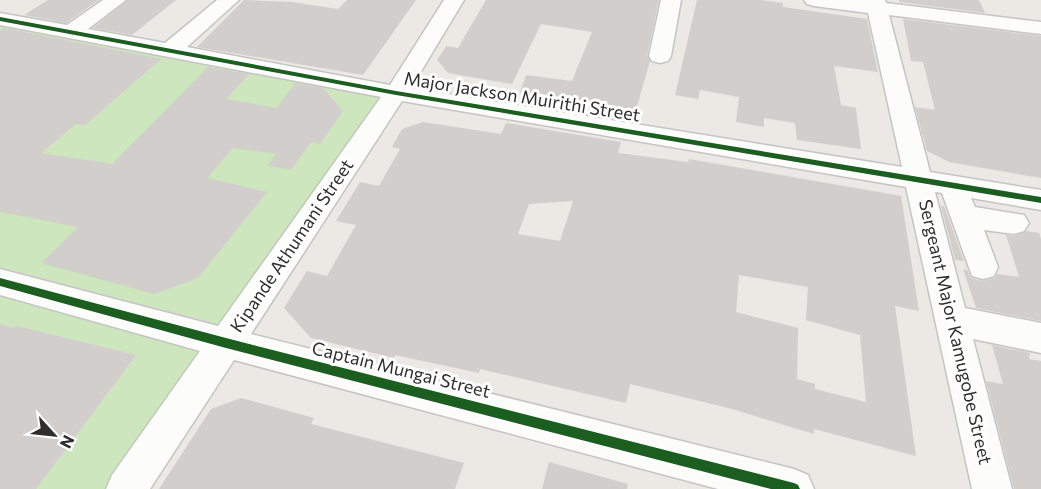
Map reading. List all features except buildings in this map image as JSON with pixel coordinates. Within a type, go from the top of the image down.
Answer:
[{"type":"street","points":[[0,6],[8,0]]},
{"type":"street","points":[[69,33],[116,0]]},
{"type":"street","points":[[168,52],[229,0]]},
{"type":"street","name":"Kipande Athumani Street","points":[[126,489],[396,93],[453,0]]},
{"type":"street","points":[[660,56],[671,0]]},
{"type":"street","points":[[814,0],[876,4],[1041,28]]},
{"type":"street","name":"Sergeant Major Kamugobe Street","points":[[876,4],[992,489]]},
{"type":"street","name":"Major Jackson Muirithi Street","points":[[0,20],[396,93],[1041,200]]},
{"type":"street","points":[[952,184],[983,267]]},
{"type":"street","points":[[966,217],[1014,223]]},
{"type":"street","name":"Captain Mungai Street","points":[[0,282],[225,343],[794,489]]},
{"type":"street","points":[[952,320],[1041,338]]},
{"type":"green space","points":[[0,19],[396,93],[126,489],[0,489]]},
{"type":"cycle path","points":[[0,19],[396,93],[1041,200]]},
{"type":"cycle path","points":[[0,282],[226,343],[794,489]]}]
